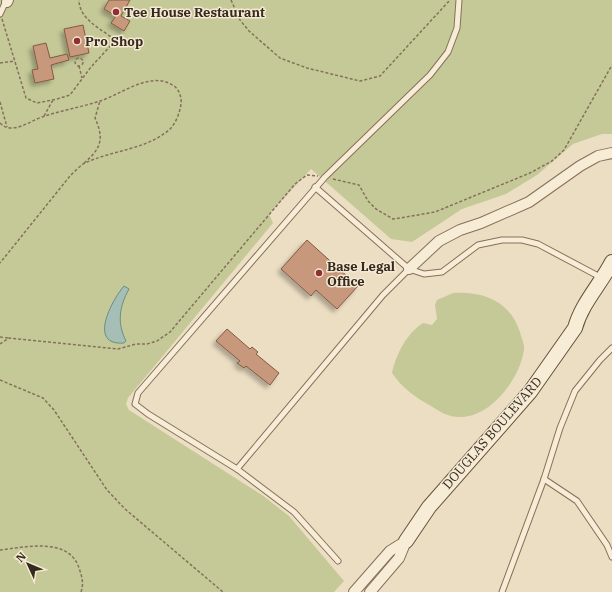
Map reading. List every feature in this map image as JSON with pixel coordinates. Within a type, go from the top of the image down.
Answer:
[{"type":"street","points":[[409,269],[439,241],[460,230],[481,223],[530,202],[580,166],[598,156],[612,153]]},
{"type":"street","name":"DOUGLAS BOULEVARD","points":[[406,541],[429,507],[530,392],[575,328],[579,316],[591,294],[603,279],[612,262]]},
{"type":"street","points":[[354,592],[390,551],[406,541]]},
{"type":"street","points":[[370,592],[399,558],[406,541]]},
{"type":"lane","points":[[338,561],[294,512],[237,470],[148,414],[135,404],[138,393],[315,187],[430,75],[448,52],[457,28],[459,0]]},
{"type":"lane","points":[[0,14],[6,1]]},
{"type":"lane","points":[[315,187],[409,269],[424,274],[442,272],[478,245],[502,240],[522,240],[538,244],[603,279]]},
{"type":"lane","points":[[237,470],[383,295],[409,269]]},
{"type":"lane","points":[[502,592],[544,479],[560,428],[575,391],[600,360],[612,348]]},
{"type":"lane","points":[[544,479],[577,501],[607,545],[612,557]]},
{"type":"path","points":[[0,14],[26,98],[37,103],[70,95],[82,78],[114,42],[114,39],[97,28],[85,16],[82,12],[79,0]]},
{"type":"path","points":[[231,0],[240,20],[249,31],[280,58],[307,68],[360,81],[380,76],[450,0]]},
{"type":"path","points":[[79,66],[83,62],[78,58],[75,64],[79,66],[82,78]]},
{"type":"path","points":[[0,64],[15,60]]},
{"type":"path","points":[[0,337],[118,349],[136,344],[147,344],[157,341],[170,332],[295,184],[307,175],[325,177],[359,185],[368,201],[376,209],[393,219],[435,212],[530,173],[556,157],[564,150],[612,65]]},
{"type":"path","points":[[0,123],[7,127],[27,124],[44,116],[100,101],[138,84],[154,80],[167,81],[176,87],[180,94],[181,103],[179,114],[170,128],[154,140],[83,164]]},
{"type":"path","points":[[44,116],[53,100]]},
{"type":"path","points":[[0,263],[70,176],[91,158],[100,140],[101,132],[95,118],[100,101]]},
{"type":"path","points":[[0,102],[7,127]]},
{"type":"path","points":[[0,344],[10,338]]},
{"type":"path","points":[[0,380],[43,398],[54,410],[107,490],[125,509],[223,592]]},
{"type":"path","points":[[0,550],[51,546],[65,550],[72,555],[78,565],[83,580],[81,592]]},
{"type":"green space","points":[[0,0],[612,0],[612,134],[602,134],[573,144],[537,175],[506,194],[462,209],[412,242],[391,239],[311,169],[269,214],[273,223],[128,398],[126,404],[129,410],[262,495],[289,516],[344,581],[334,592],[0,592]]},
{"type":"green space","points":[[453,293],[485,296],[502,306],[510,313],[515,321],[520,332],[524,348],[517,372],[503,394],[484,410],[473,415],[462,417],[453,417],[445,414],[420,399],[409,392],[392,373],[399,351],[407,338],[423,323],[432,325],[437,319],[435,305],[437,300]]},
{"type":"water","points":[[124,286],[129,289],[121,309],[120,321],[126,341],[124,343],[113,342],[107,337],[105,330],[106,321],[114,301]]},
{"type":"building","name":"Tee House Restaurant","points":[[109,0],[130,0],[121,16],[130,21],[124,31],[111,23],[116,16],[104,9]]},
{"type":"building","name":"Pro Shop","points":[[83,25],[89,53],[70,57],[64,29]]},
{"type":"building","points":[[46,43],[50,58],[67,54],[69,60],[51,65],[54,79],[35,83],[32,70],[38,69],[33,46]]},
{"type":"building","points":[[307,240],[358,286],[337,309],[316,290],[311,296],[281,269]]},
{"type":"building","points":[[227,329],[250,349],[252,347],[258,352],[256,354],[279,373],[270,385],[246,366],[244,368],[237,363],[240,361],[216,341]]},
{"type":"place","name":"Tee House Restaurant","points":[[116,12]]},
{"type":"place","name":"Pro Shop","points":[[77,41]]},
{"type":"place","name":"Base Legal Office","points":[[319,273]]}]
